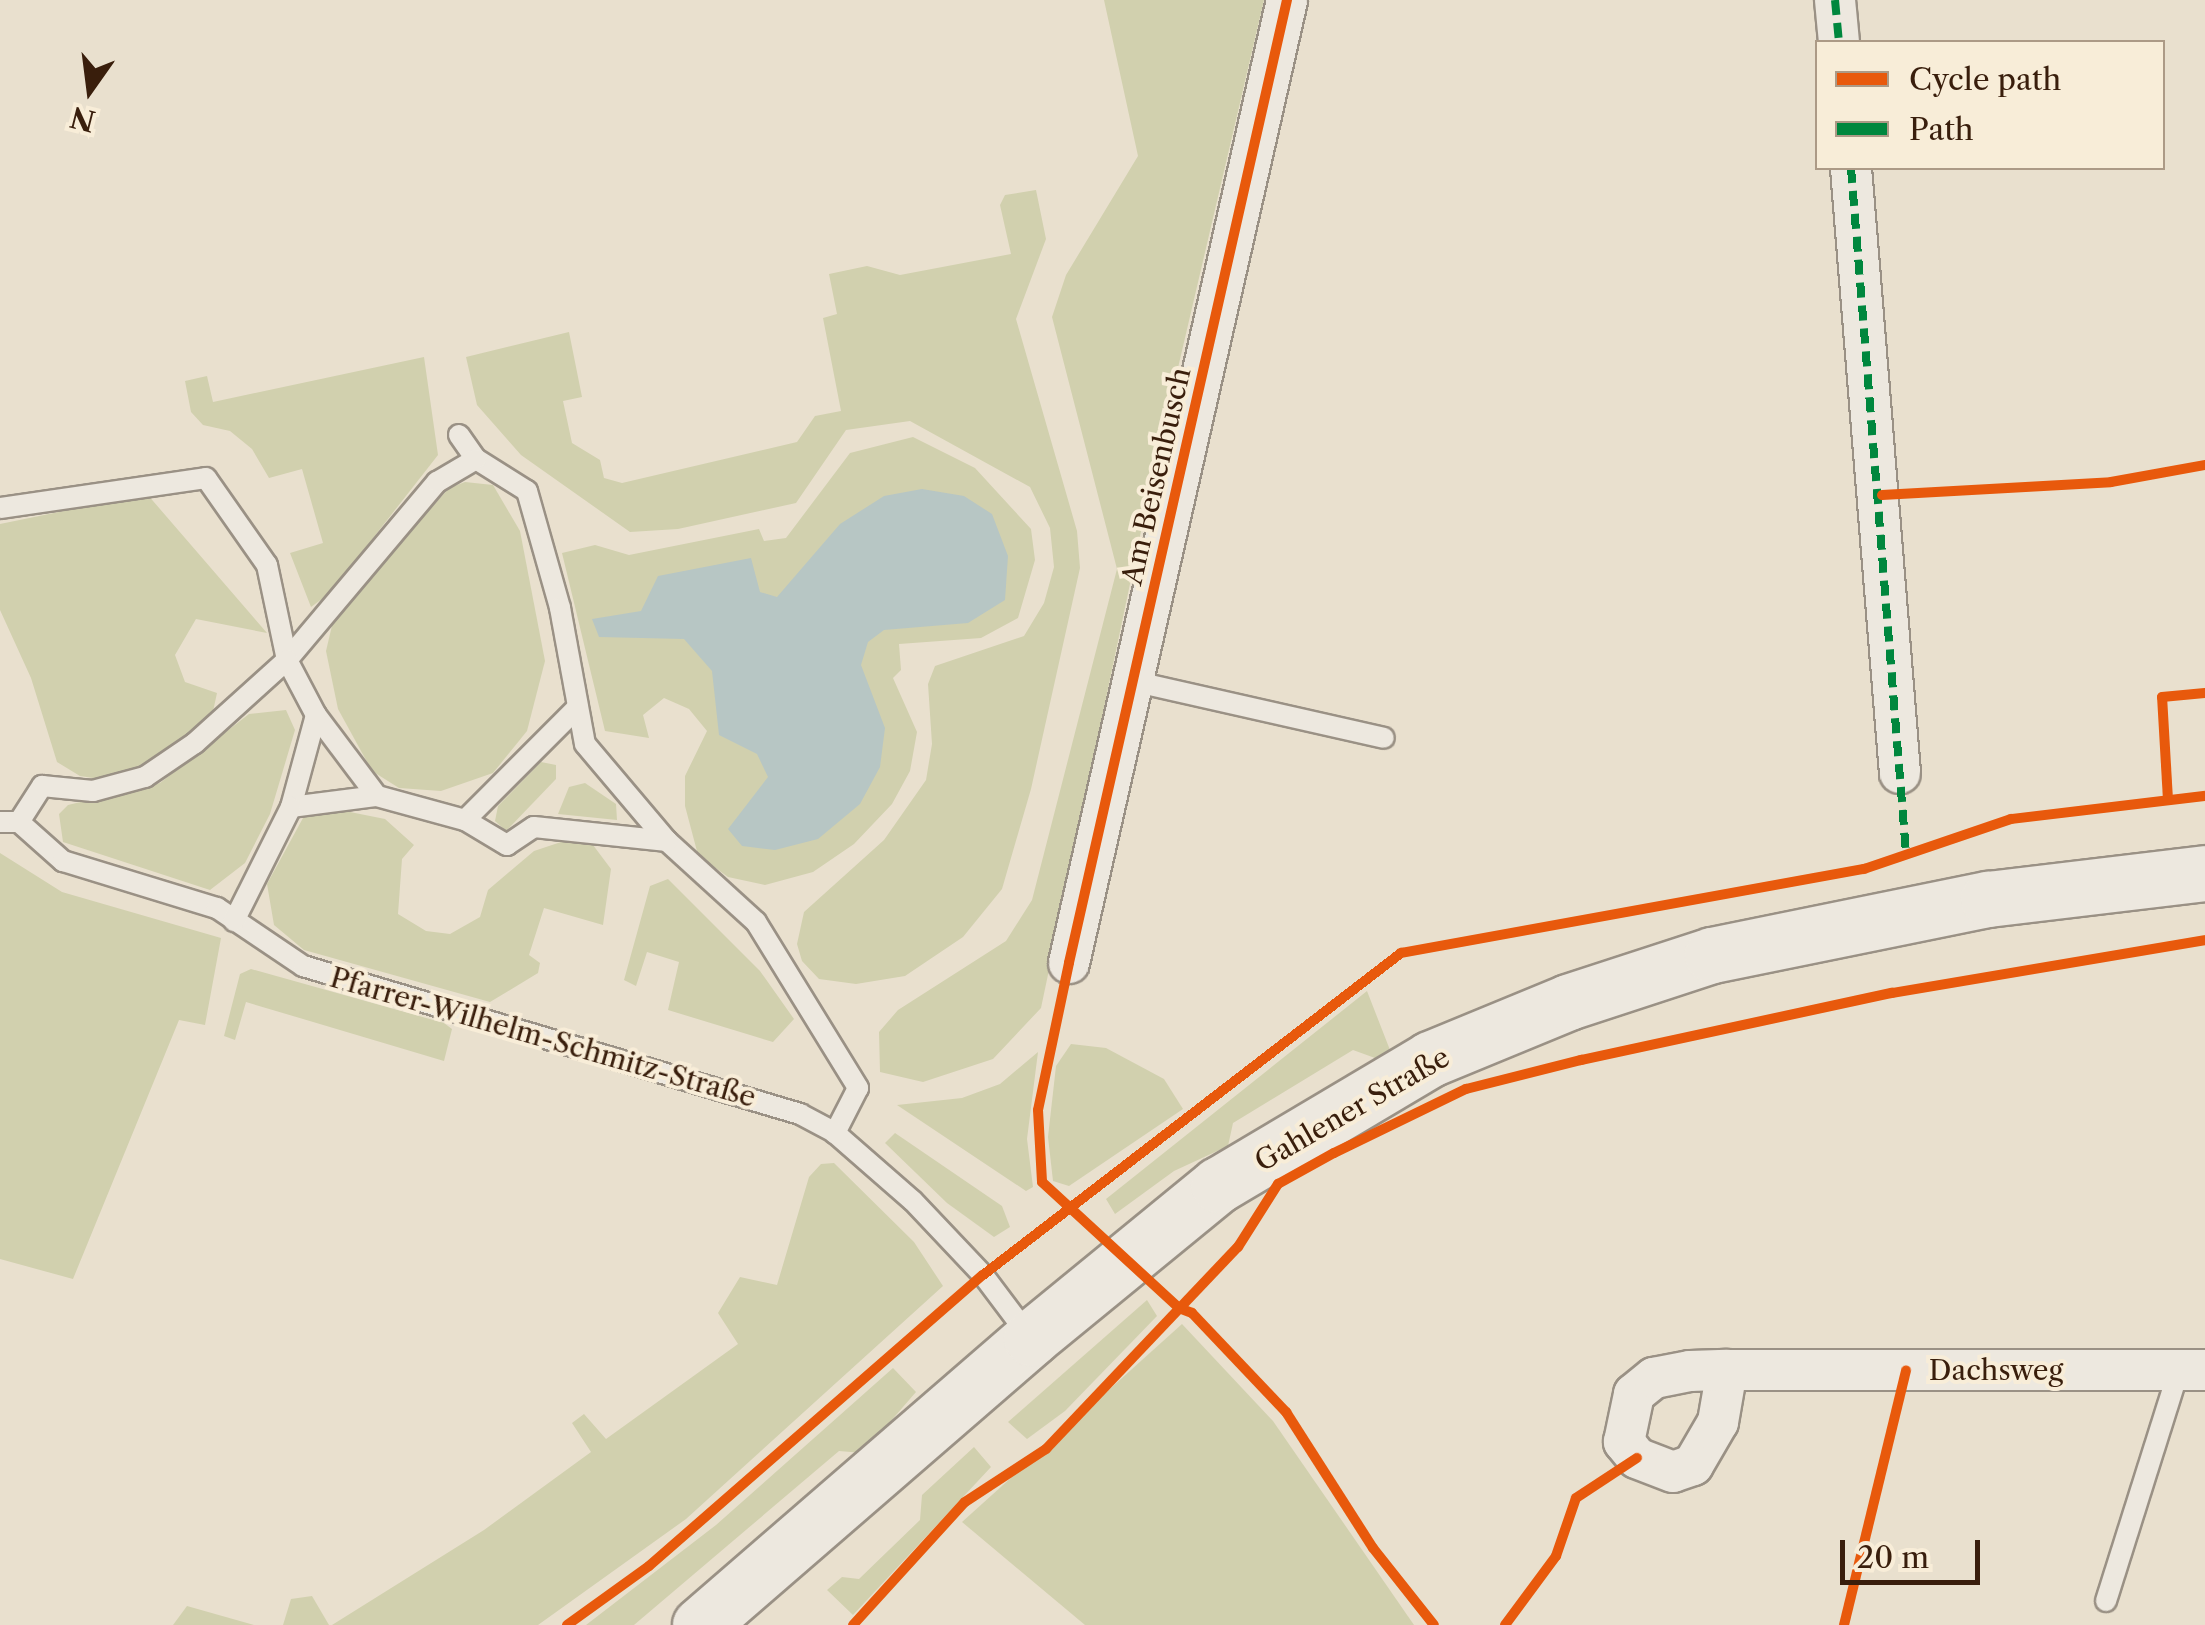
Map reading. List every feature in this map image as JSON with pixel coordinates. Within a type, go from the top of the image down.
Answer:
[{"type":"main road","name":"Gahlener Straße","points":[[700,1625],[1030,1338],[1218,1186],[1430,1060],[1568,1002],[1712,956],[1988,899],[2205,872]]},
{"type":"street","name":"Am Beisenbusch","points":[[1068,963],[1287,0]]},
{"type":"street","points":[[1835,0],[1839,40]]},
{"type":"street","points":[[1851,170],[1900,774]]},
{"type":"street","name":"Dachsweg","points":[[1727,1370],[2192,1370]]},
{"type":"lane","points":[[459,435],[476,458],[527,490],[560,608],[575,710],[585,744],[667,841],[756,922],[858,1088],[835,1133]]},
{"type":"lane","points":[[9,822],[42,786],[93,791],[145,777],[195,742],[287,660],[438,482],[476,458]]},
{"type":"lane","points":[[0,508],[206,478],[267,565],[287,660],[316,715],[377,796]]},
{"type":"lane","points":[[1132,681],[1384,738]]},
{"type":"lane","points":[[465,820],[575,710]]},
{"type":"lane","points":[[234,921],[291,807],[316,715]]},
{"type":"lane","points":[[291,807],[377,796],[465,820],[507,845],[534,827],[667,841]]},
{"type":"lane","name":"Pfarrer-Wilhelm-Schmitz-Straße","points":[[9,822],[63,860],[217,908],[303,966],[765,1102],[835,1133],[937,1226],[1030,1338]]},
{"type":"lane","points":[[2106,1601],[2192,1370]]},
{"type":"green space","points":[[1104,0],[1264,0],[1152,479],[1041,1008],[993,1059],[923,1082],[880,1072],[879,1032],[898,1010],[1006,941],[1032,900],[1117,569],[1052,317],[1066,275],[1138,156]]},
{"type":"green space","points":[[1036,190],[1046,239],[1016,319],[1077,531],[1080,568],[1031,789],[1002,889],[963,937],[905,976],[856,984],[819,979],[802,961],[797,944],[804,912],[884,840],[926,780],[932,744],[928,684],[935,666],[1024,636],[1044,603],[1054,567],[1050,528],[1030,487],[910,421],[846,430],[796,503],[678,529],[630,532],[521,455],[477,405],[466,357],[569,332],[582,397],[563,401],[572,443],[600,460],[604,478],[622,483],[797,442],[815,416],[841,411],[823,318],[837,314],[829,274],[867,266],[900,275],[1011,254],[1000,205],[1005,195]]},
{"type":"green space","points":[[424,357],[438,455],[330,593],[311,607],[290,553],[323,543],[302,469],[269,478],[252,449],[230,431],[203,425],[191,412],[185,381],[207,376],[213,402]]},
{"type":"green space","points":[[913,437],[975,468],[1031,529],[1035,560],[1018,618],[981,638],[899,644],[901,670],[893,678],[917,732],[910,771],[892,804],[854,844],[813,872],[765,885],[728,877],[698,855],[685,806],[685,776],[707,731],[689,709],[664,698],[643,715],[649,738],[605,731],[562,553],[595,545],[629,555],[759,529],[764,541],[786,538],[850,453]]},
{"type":"green space","points":[[465,482],[493,485],[520,531],[545,661],[527,731],[493,773],[441,791],[399,788],[372,771],[338,709],[326,651],[334,617],[449,488]]},
{"type":"green space","points":[[147,494],[267,633],[196,619],[175,655],[185,682],[217,693],[212,716],[142,770],[106,780],[80,776],[57,762],[31,678],[0,610],[0,524]]},
{"type":"green space","points":[[286,710],[295,730],[270,814],[245,863],[210,890],[63,842],[59,814],[68,805],[160,783],[249,714]]},
{"type":"green space","points":[[541,762],[556,765],[556,779],[506,831],[495,821],[498,806]]},
{"type":"green space","points":[[585,783],[616,804],[617,820],[558,814],[569,787]]},
{"type":"green space","points":[[335,809],[385,819],[414,845],[402,859],[398,914],[426,931],[450,934],[480,917],[488,890],[534,851],[567,840],[593,845],[611,869],[603,925],[544,908],[529,955],[540,963],[538,973],[490,1002],[304,950],[274,925],[267,884],[303,818]]},
{"type":"green space","points":[[0,853],[62,892],[221,938],[205,1025],[179,1020],[73,1279],[0,1259]]},
{"type":"green space","points":[[668,879],[760,971],[794,1019],[773,1042],[668,1010],[679,962],[647,952],[636,986],[624,980],[650,886]]},
{"type":"green space","points":[[251,969],[444,1023],[452,1029],[444,1061],[246,1002],[235,1040],[224,1036],[240,974]]},
{"type":"green space","points":[[1367,991],[1390,1050],[1375,1058],[1353,1050],[1233,1123],[1228,1146],[1174,1171],[1115,1214],[1106,1199]]},
{"type":"green space","points":[[1071,1044],[1106,1048],[1164,1079],[1183,1109],[1069,1186],[1053,1181],[1048,1137],[1056,1066]]},
{"type":"green space","points":[[1038,1052],[1027,1139],[1033,1187],[1026,1191],[897,1105],[962,1098],[1000,1084]]},
{"type":"green space","points":[[895,1133],[1002,1206],[1010,1227],[994,1237],[947,1203],[885,1143]]},
{"type":"green space","points":[[834,1163],[914,1242],[943,1286],[686,1519],[538,1625],[332,1625],[484,1530],[591,1452],[572,1423],[584,1414],[606,1439],[738,1344],[718,1313],[740,1277],[777,1285],[809,1177],[821,1164]]},
{"type":"green space","points":[[1147,1300],[1157,1316],[1065,1411],[1027,1439],[1008,1422]]},
{"type":"green space","points":[[1182,1324],[1273,1421],[1414,1625],[1085,1625],[962,1522]]},
{"type":"green space","points":[[893,1368],[916,1392],[863,1453],[839,1451],[634,1625],[586,1625],[716,1525]]},
{"type":"green space","points":[[974,1447],[991,1467],[853,1615],[827,1590],[842,1577],[859,1579],[920,1520],[922,1495]]},
{"type":"green space","points":[[312,1596],[329,1625],[283,1625],[291,1599]]},
{"type":"green space","points":[[187,1606],[254,1625],[173,1625]]},
{"type":"shaded area","points":[[922,489],[964,496],[992,514],[1008,556],[1005,600],[968,623],[884,630],[868,642],[861,665],[885,728],[880,767],[860,804],[818,839],[775,850],[742,846],[728,829],[768,777],[757,754],[719,735],[712,671],[684,639],[599,637],[592,619],[641,611],[658,576],[751,558],[760,592],[777,597],[840,524],[884,496]]},
{"type":"marked path","points":[[1835,0],[1839,40]]},
{"type":"marked path","points":[[1851,170],[1906,853]]},
{"type":"cycle path","points":[[1287,0],[1038,1110],[1042,1182],[1179,1308],[1192,1313],[1286,1412],[1373,1548],[1434,1625]]},
{"type":"cycle path","points":[[1882,495],[2111,482],[2205,465]]},
{"type":"cycle path","points":[[2168,800],[2162,697],[2205,693]]},
{"type":"cycle path","points":[[567,1625],[649,1566],[983,1275],[1401,953],[1864,869],[2011,819],[2205,796]]},
{"type":"cycle path","points":[[853,1625],[965,1502],[1046,1449],[1238,1247],[1278,1184],[1334,1153],[1466,1089],[1581,1060],[1892,993],[2205,940]]},
{"type":"cycle path","points":[[1844,1625],[1906,1370]]},
{"type":"cycle path","points":[[1505,1625],[1556,1556],[1576,1498],[1637,1458]]}]
